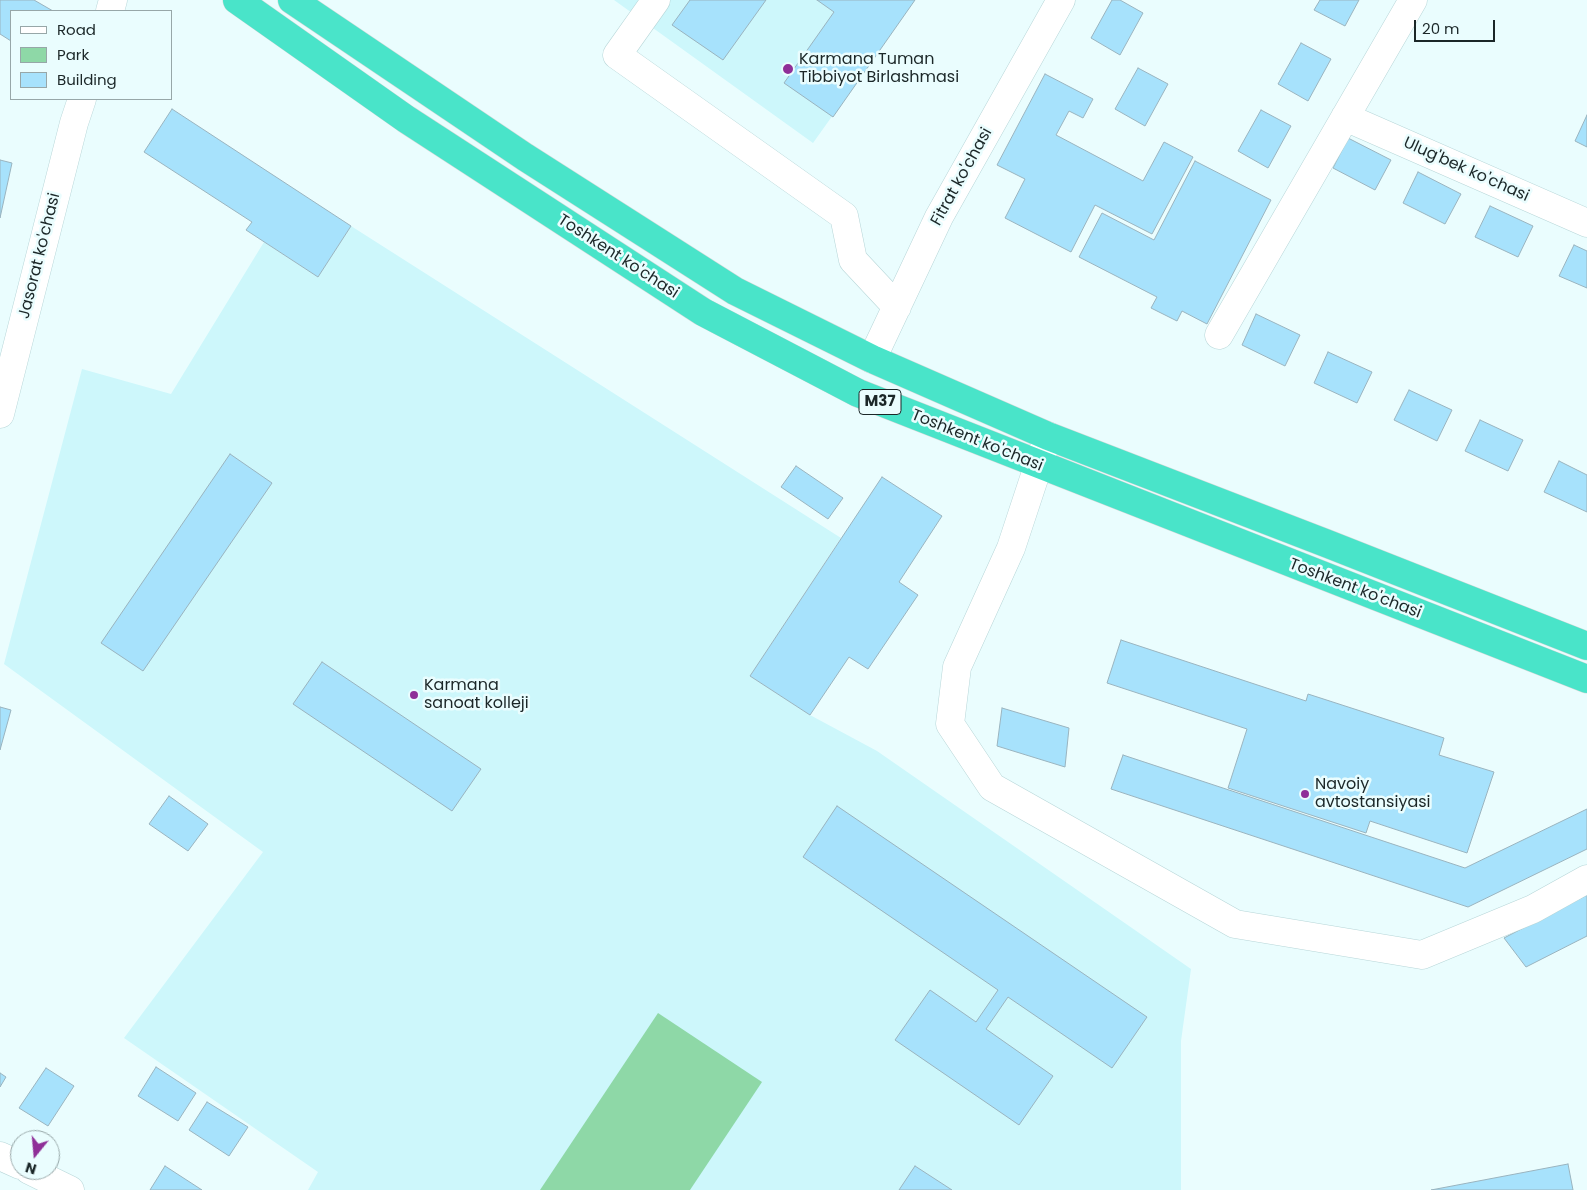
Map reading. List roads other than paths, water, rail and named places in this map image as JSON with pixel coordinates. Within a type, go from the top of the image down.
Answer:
[{"type":"highway","name":"Toshkent ko'chasi","points":[[237,0],[406,119],[703,312],[858,393],[1037,465],[1587,679]]},
{"type":"highway","name":"Toshkent ko'chasi","points":[[292,0],[525,157],[735,292],[872,359],[1048,436],[1587,646]]},
{"type":"street","points":[[656,0],[617,56],[844,216],[852,260],[896,307]]},
{"type":"street","name":"Fitrat ko'chasi","points":[[872,359],[938,217],[1061,0]]},
{"type":"street","points":[[1219,335],[1413,0]]},
{"type":"street","name":"Jasorat ko'chasi","points":[[0,414],[74,123],[82,100]]},
{"type":"street","name":"Ulug'bek ko'chasi","points":[[1345,116],[1587,223]]},
{"type":"street","points":[[1048,436],[1011,548],[957,667],[950,724],[992,787],[1236,924],[1412,953],[1422,954],[1533,909],[1587,879]]},
{"type":"street","points":[[50,1180],[70,1190]]},
{"type":"place","name":"Karmana Tuman Tibbiyot Birlashmasi","points":[[788,69]]},
{"type":"place","name":"Karmana sanoat kolleji","points":[[414,695]]},
{"type":"place","name":"Navoiy avtostansiyasi","points":[[1305,794]]}]
